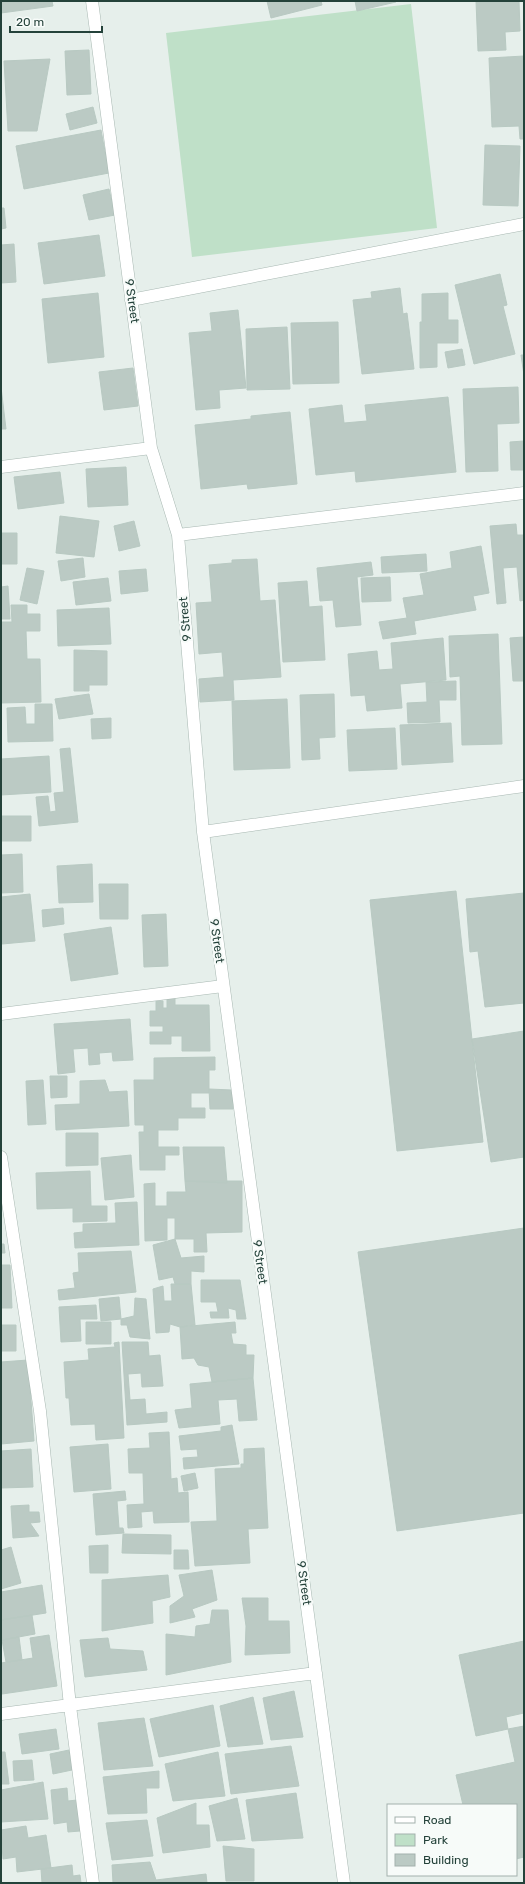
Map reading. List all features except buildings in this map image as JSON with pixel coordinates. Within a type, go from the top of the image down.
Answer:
[{"type":"street","name":"9 Street","points":[[92,1],[151,448],[178,535],[203,832],[344,1883]]},
{"type":"street","points":[[131,300],[524,224]]},
{"type":"street","points":[[1,467],[151,448]]},
{"type":"street","points":[[178,535],[524,493]]},
{"type":"street","points":[[203,832],[524,786]]},
{"type":"street","points":[[1,1014],[224,986]]},
{"type":"street","points":[[1,1157],[40,1412],[70,1706],[93,1883]]},
{"type":"street","points":[[1,1714],[316,1673]]},
{"type":"green space","points":[[411,4],[437,228],[192,257],[166,33]]}]
